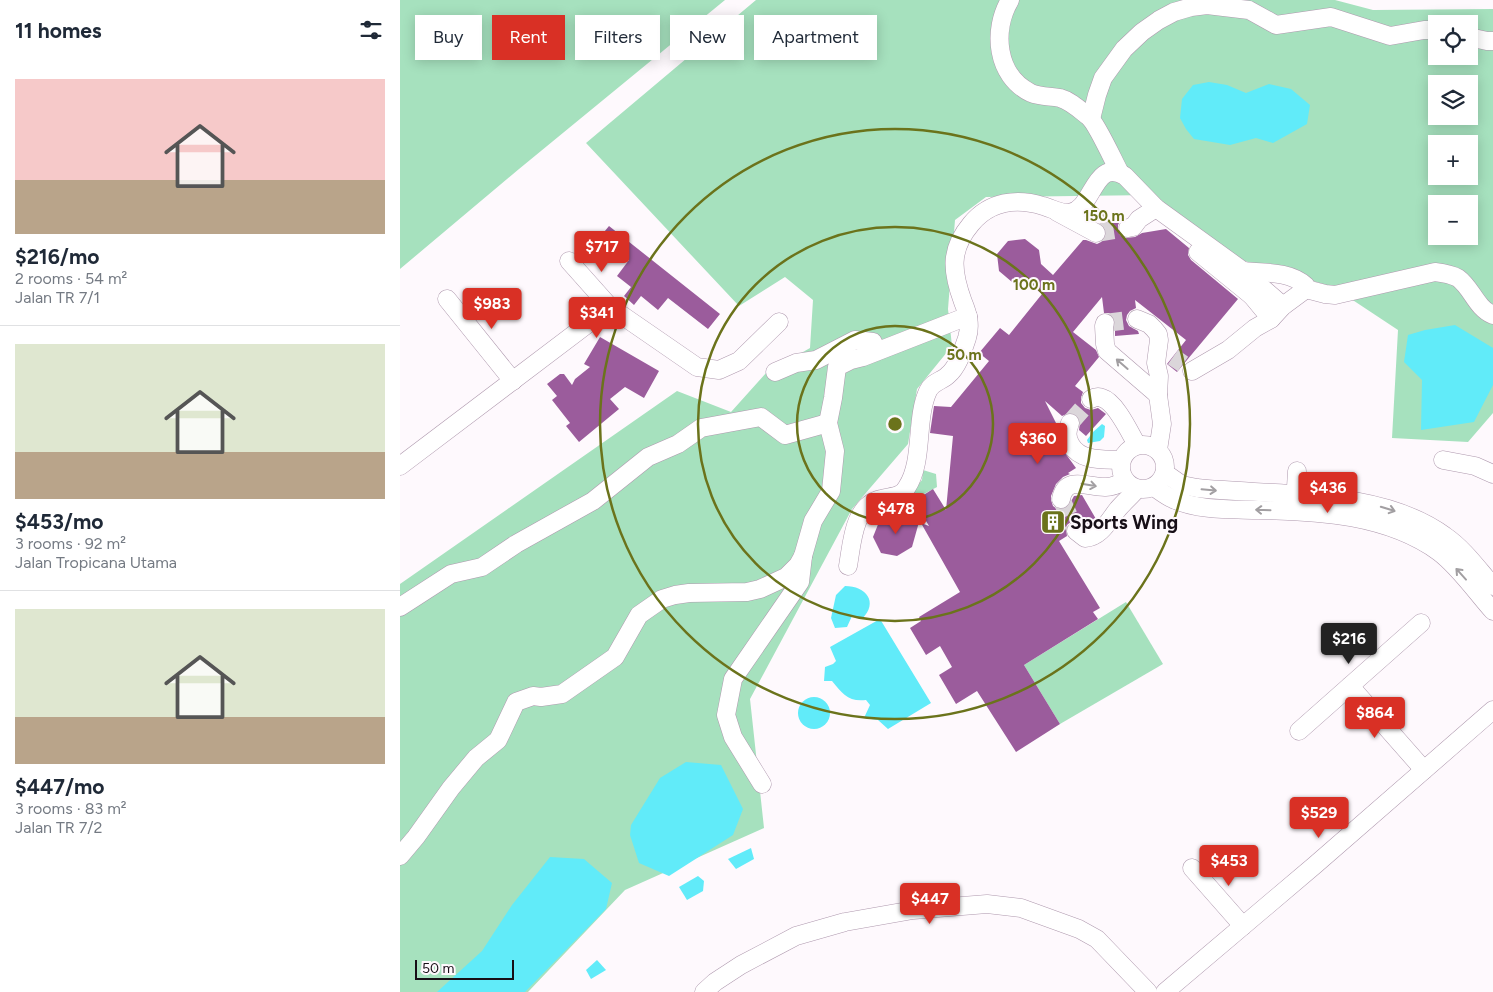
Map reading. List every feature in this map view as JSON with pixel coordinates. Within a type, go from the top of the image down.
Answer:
[{"type":"street","points":[[1010,0],[1000,22],[999,35],[1000,48],[1006,70],[1013,79],[1028,92],[1039,96],[1066,100],[1091,119],[1120,173],[1159,210],[1243,272],[1256,291],[1277,313]]},
{"type":"street","points":[[1091,119],[1096,95],[1103,78],[1124,49],[1142,32],[1159,20],[1191,6],[1207,5],[1249,10],[1276,24],[1332,17],[1390,36],[1428,30]]},
{"type":"street","points":[[1478,40],[1487,42],[1493,41]]},
{"type":"street","points":[[848,566],[855,529],[864,509],[875,500],[898,496],[909,484],[916,461],[929,389],[933,384],[946,377],[954,368],[969,332],[968,316],[956,282],[954,264],[959,243],[972,223],[990,207],[1012,201],[1035,204],[1065,213],[1077,210],[1089,197],[1095,184],[1101,177],[1110,173],[1120,173]]},
{"type":"street","points":[[1053,209],[1096,233]]},
{"type":"street","points":[[1128,228],[1133,227],[1139,219],[1159,210]]},
{"type":"street","points":[[1159,210],[1163,224],[1256,291]]},
{"type":"street","points":[[569,261],[610,308],[697,367],[719,370],[739,361],[779,322]]},
{"type":"street","points":[[1243,272],[1278,274],[1301,282],[1306,286],[1306,289],[1335,295],[1435,272],[1448,274],[1458,278],[1479,305],[1486,312],[1493,315]]},
{"type":"street","points":[[1158,450],[1162,424],[1158,395],[1159,376],[1156,364],[1181,365],[1228,350],[1306,289]]},
{"type":"street","points":[[447,299],[513,381]]},
{"type":"street","points":[[400,466],[610,308]]},
{"type":"street","points":[[762,784],[733,737],[726,714],[733,680],[800,582],[803,556],[813,521],[831,491],[835,451],[828,423],[834,398],[837,368],[851,360],[968,316]]},
{"type":"street","points":[[1137,319],[1149,324],[1158,334],[1159,340],[1181,365]]},
{"type":"street","points":[[1105,323],[1105,344],[1107,350],[1158,395]]},
{"type":"street","points":[[774,372],[796,363],[816,360],[855,340],[873,342],[915,337]]},
{"type":"street","points":[[863,357],[873,342]]},
{"type":"street","points":[[1091,399],[1103,398],[1110,404],[1124,422],[1137,445]]},
{"type":"street","points":[[400,606],[450,574],[482,567],[516,544],[593,502],[648,457],[678,444],[701,428],[760,417],[785,435],[828,423]]},
{"type":"street","points":[[1070,423],[1067,436],[1069,443],[1078,454],[1093,459],[1122,460]]},
{"type":"street","points":[[1076,531],[1085,538],[1094,536],[1106,526],[1118,509],[1145,482],[1165,460],[1158,450],[1145,444],[1130,448],[1125,453],[1120,467],[1122,474],[1145,482],[1172,499],[1196,506],[1336,515],[1387,527],[1413,538],[1446,558],[1493,611]]},
{"type":"street","points":[[1443,460],[1475,466],[1493,474]]},
{"type":"street","points":[[1295,512],[1297,470]]},
{"type":"street","points":[[1060,499],[1066,489],[1076,484],[1106,487],[1145,482],[1197,488],[1295,494],[1378,506],[1401,513],[1435,529],[1456,545],[1493,586]]},
{"type":"street","points":[[400,856],[476,758],[498,740],[516,702],[533,696],[562,694],[615,657],[622,641],[639,615],[662,599],[695,592],[732,593],[760,589],[786,576],[798,565],[803,556]]},
{"type":"street","points":[[1299,731],[1421,623]]},
{"type":"street","points":[[1350,686],[1424,770]]},
{"type":"street","points":[[1165,992],[1493,710]]},
{"type":"street","points":[[1192,868],[1243,926]]},
{"type":"street","points":[[704,992],[715,982],[741,965],[796,936],[845,922],[913,910],[987,904],[1020,908],[1079,929],[1097,939],[1148,992]]},
{"type":"green space","points":[[400,0],[725,0],[707,15],[670,15],[670,45],[660,53],[660,15],[575,15],[575,60],[652,60],[400,269]]},
{"type":"green space","points":[[756,0],[1335,0],[1373,10],[1493,9],[1493,413],[1468,442],[1392,438],[1398,330],[1333,287],[1238,259],[1153,195],[986,197],[955,220],[948,309],[952,346],[917,389],[908,444],[852,509],[750,699],[764,828],[625,890],[528,992],[400,992],[400,584],[677,391],[731,412],[766,373],[810,348],[813,300],[785,277],[739,306],[586,143],[685,60],[744,60],[744,15],[738,15]]},
{"type":"green space","points":[[923,470],[936,474],[937,487],[911,501],[908,496],[922,480]]},
{"type":"green space","points":[[1126,602],[1163,664],[1060,724],[1024,665]]},
{"type":"water","points":[[1209,82],[1227,85],[1246,93],[1269,84],[1291,89],[1310,105],[1307,124],[1273,143],[1256,138],[1230,145],[1194,139],[1180,118],[1182,99],[1193,85]]},
{"type":"water","points":[[1455,325],[1493,348],[1493,385],[1474,422],[1421,430],[1422,380],[1404,362],[1408,335]]},
{"type":"water","points":[[1102,424],[1105,426],[1104,437],[1100,441],[1088,443],[1087,440]]},
{"type":"water","points":[[845,586],[864,592],[870,601],[869,607],[862,619],[852,616],[847,627],[835,628],[831,618],[836,595]]},
{"type":"water","points":[[880,619],[931,703],[888,729],[878,720],[864,718],[870,705],[866,700],[850,698],[832,681],[824,681],[825,667],[836,661],[830,647]]},
{"type":"water","points":[[814,697],[820,698],[825,702],[829,707],[829,719],[825,724],[820,728],[814,729],[808,728],[803,724],[799,719],[798,713],[799,707],[803,702],[808,698]]},
{"type":"water","points":[[686,762],[721,765],[743,809],[733,835],[669,876],[639,863],[630,835],[631,825],[660,778]]},
{"type":"water","points":[[751,848],[754,859],[736,869],[728,859]]},
{"type":"water","points":[[550,857],[584,859],[612,883],[606,909],[525,992],[437,992],[482,951],[512,905]]},
{"type":"water","points":[[698,876],[704,881],[703,891],[687,900],[679,887]]},
{"type":"water","points":[[597,960],[606,970],[591,979],[586,970]]},
{"type":"building","points":[[1120,221],[1118,231],[1125,238],[1166,229],[1189,248],[1188,255],[1191,260],[1238,299],[1177,372],[1167,364],[1186,340],[1135,300],[1136,308],[1130,311],[1126,320],[1129,326],[1138,331],[1139,334],[1115,336],[1115,320],[1109,313],[1104,313],[1102,297],[1073,332],[1096,350],[1099,357],[1075,386],[1083,392],[1081,403],[1085,408],[1091,410],[1098,408],[1106,414],[1086,436],[1079,430],[1080,422],[1078,416],[1074,413],[1069,413],[1062,416],[1045,401],[1058,427],[1057,438],[1060,446],[1076,468],[1056,484],[1051,500],[1053,506],[1057,509],[1062,509],[1068,507],[1074,496],[1082,495],[1096,519],[1086,525],[1078,521],[1072,521],[1067,525],[1067,536],[1059,541],[1100,608],[1093,612],[1098,619],[1024,665],[1060,724],[1016,752],[977,691],[956,704],[939,675],[952,667],[940,646],[926,655],[910,628],[921,621],[919,617],[960,592],[921,523],[929,526],[914,501],[933,489],[946,510],[953,436],[930,433],[934,406],[951,407],[989,361],[979,353],[1000,328],[1009,335],[1042,294],[1026,281],[1012,282],[999,271],[997,254],[1008,241],[1025,239],[1039,250],[1041,264],[1053,275],[1083,240],[1097,244],[1105,238],[1107,233],[1100,223]]},
{"type":"building","points":[[609,226],[720,314],[708,329],[668,298],[658,310],[641,296],[634,305],[624,296],[631,287],[617,276],[629,260],[600,237]]},
{"type":"building","points":[[600,337],[659,371],[644,398],[625,387],[610,399],[619,409],[579,442],[566,426],[570,423],[552,400],[557,396],[547,384],[560,374],[564,374],[572,385],[575,379],[590,367],[584,364]]},
{"type":"building","points":[[893,513],[919,522],[912,547],[897,556],[881,553],[873,537],[879,522]]},
{"type":"tunnel","points":[[1096,233],[1128,228]]},
{"type":"tunnel","points":[[1105,323],[1137,319]]},
{"type":"tunnel","points":[[1173,357],[1183,364]]},
{"type":"tunnel","points":[[1070,423],[1091,399]]},
{"type":"tunnel","points":[[1061,499],[1076,531]]},
{"type":"place","name":"Sports Wing","points":[[1053,522]]}]
